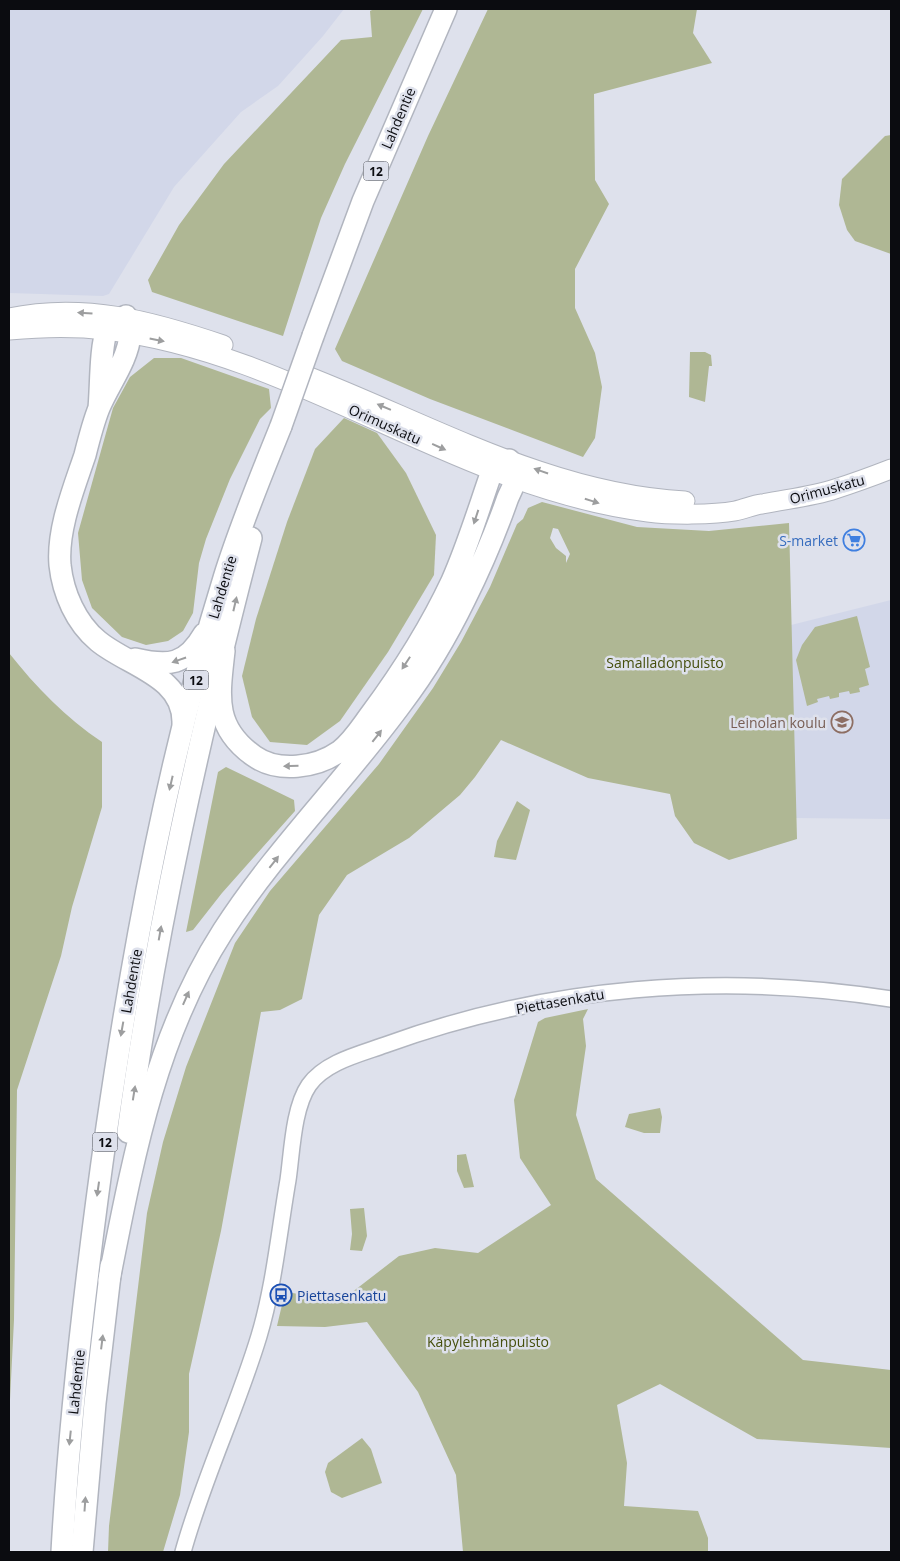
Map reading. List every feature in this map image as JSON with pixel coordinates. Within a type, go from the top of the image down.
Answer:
[{"type":"highway","name":"Lahdentie","points":[[62,1552],[66,1483],[85,1295],[120,1040],[150,881],[182,736],[210,624],[242,527],[363,201],[446,9]]},
{"type":"highway","points":[[99,408],[107,330],[115,322],[128,325],[125,353],[99,408],[72,494],[62,537],[60,564],[70,604],[81,623],[97,640],[118,655],[170,686],[181,707],[182,736]]},
{"type":"highway","name":"Lahdentie","points":[[82,1552],[87,1482],[109,1280],[132,1106],[164,910],[224,651],[281,426]]},
{"type":"highway","points":[[224,651],[219,704],[224,720],[243,748],[257,758],[273,765],[290,767],[309,765],[340,750],[354,738],[387,692],[433,619],[470,537],[505,470]]},
{"type":"highway","points":[[109,1280],[127,1185],[143,1118],[167,1042],[193,983],[224,930],[273,863],[376,737],[431,662],[470,589],[505,470]]},
{"type":"highway","points":[[118,655],[149,662],[176,662],[186,658],[197,647],[210,624]]},
{"type":"main road","name":"Orimuskatu","points":[[9,318],[65,311],[128,325],[180,331],[278,364],[505,470],[560,478],[629,496],[669,500],[761,504],[834,490],[891,469]]},
{"type":"main road","points":[[9,330],[39,327],[107,330]]},
{"type":"street","name":"Piettasenkatu","points":[[183,1552],[260,1332],[274,1264],[299,1111],[310,1084],[322,1072],[354,1056],[461,1022],[534,1005],[624,991],[722,986],[772,987],[891,999]]},
{"type":"shaded area","points":[[9,9],[344,9],[323,36],[278,86],[241,112],[174,187],[109,294],[103,296],[9,293]]},
{"type":"shaded area","name":"Leinolan koulu","points":[[891,600],[891,819],[795,818],[791,625]]},
{"type":"green space","points":[[374,9],[423,9],[345,164],[321,218],[283,336],[152,292],[148,280],[179,225],[224,164],[341,40],[372,37],[370,11]]},
{"type":"green space","points":[[488,9],[697,9],[693,33],[712,63],[594,94],[595,180],[609,204],[575,269],[575,308],[595,353],[602,387],[595,438],[583,457],[430,399],[342,361],[335,349],[428,136]]},
{"type":"green space","points":[[891,135],[891,254],[855,241],[847,230],[839,205],[842,179],[885,136]]},
{"type":"green space","points":[[690,352],[705,352],[711,355],[712,366],[709,366],[705,402],[689,397]]},
{"type":"green space","points":[[154,358],[181,358],[269,389],[271,408],[260,419],[230,479],[206,539],[199,563],[193,613],[183,631],[168,641],[146,645],[122,637],[92,608],[82,580],[78,533],[113,408],[130,377]]},
{"type":"green space","points":[[344,418],[377,433],[406,473],[436,535],[434,575],[388,652],[340,721],[307,745],[270,742],[252,717],[242,676],[256,619],[287,522],[315,449]]},
{"type":"green space","name":"Samalladonpuisto","points":[[542,502],[637,527],[709,531],[789,523],[797,839],[729,860],[694,843],[675,816],[670,794],[588,778],[501,740],[460,795],[409,838],[347,875],[319,915],[302,999],[280,1010],[261,1012],[221,1231],[189,1374],[189,1432],[180,1495],[163,1552],[108,1552],[109,1526],[147,1213],[163,1142],[186,1067],[235,943],[270,891],[379,764],[433,688],[461,642],[490,587],[517,524],[523,519],[528,508]],"holes":[[[553,528],[558,529],[570,554],[566,563],[566,556],[556,548],[550,538]]]},
{"type":"green space","points":[[857,616],[870,667],[865,669],[869,685],[859,688],[860,692],[850,694],[849,691],[839,693],[839,697],[830,699],[829,696],[817,699],[818,702],[807,706],[796,660],[802,645],[815,627]]},
{"type":"green space","points":[[9,653],[52,701],[76,723],[102,742],[102,807],[72,907],[61,956],[17,1090],[14,1320],[9,1420]]},
{"type":"green space","points":[[226,767],[294,800],[295,811],[222,893],[193,930],[186,932],[218,772]]},
{"type":"green space","points":[[517,801],[530,810],[516,860],[494,857],[497,841]]},
{"type":"green space","name":"Käpylehmänpuisto","points":[[588,1009],[583,1019],[586,1046],[576,1115],[596,1179],[803,1360],[891,1370],[891,1448],[757,1439],[660,1384],[617,1405],[627,1463],[624,1506],[698,1511],[708,1538],[708,1552],[463,1552],[456,1475],[418,1392],[367,1322],[325,1327],[277,1326],[285,1292],[342,1300],[399,1256],[435,1248],[478,1253],[551,1205],[520,1158],[514,1100],[538,1022],[545,1018]]},
{"type":"green space","points":[[660,1108],[662,1117],[660,1133],[644,1133],[625,1127],[629,1114]]},
{"type":"green space","points":[[466,1154],[474,1187],[464,1188],[457,1171],[457,1155]]},
{"type":"green space","points":[[364,1208],[367,1236],[362,1251],[350,1250],[352,1234],[350,1209]]},
{"type":"green space","points":[[362,1438],[371,1449],[382,1483],[342,1498],[331,1492],[325,1472],[328,1463]]},
{"type":"place","name":"S-market","points":[[854,540]]},
{"type":"place","name":"Leinolan koulu","points":[[842,722]]},
{"type":"place","name":"Piettasenkatu","points":[[281,1295]]}]
